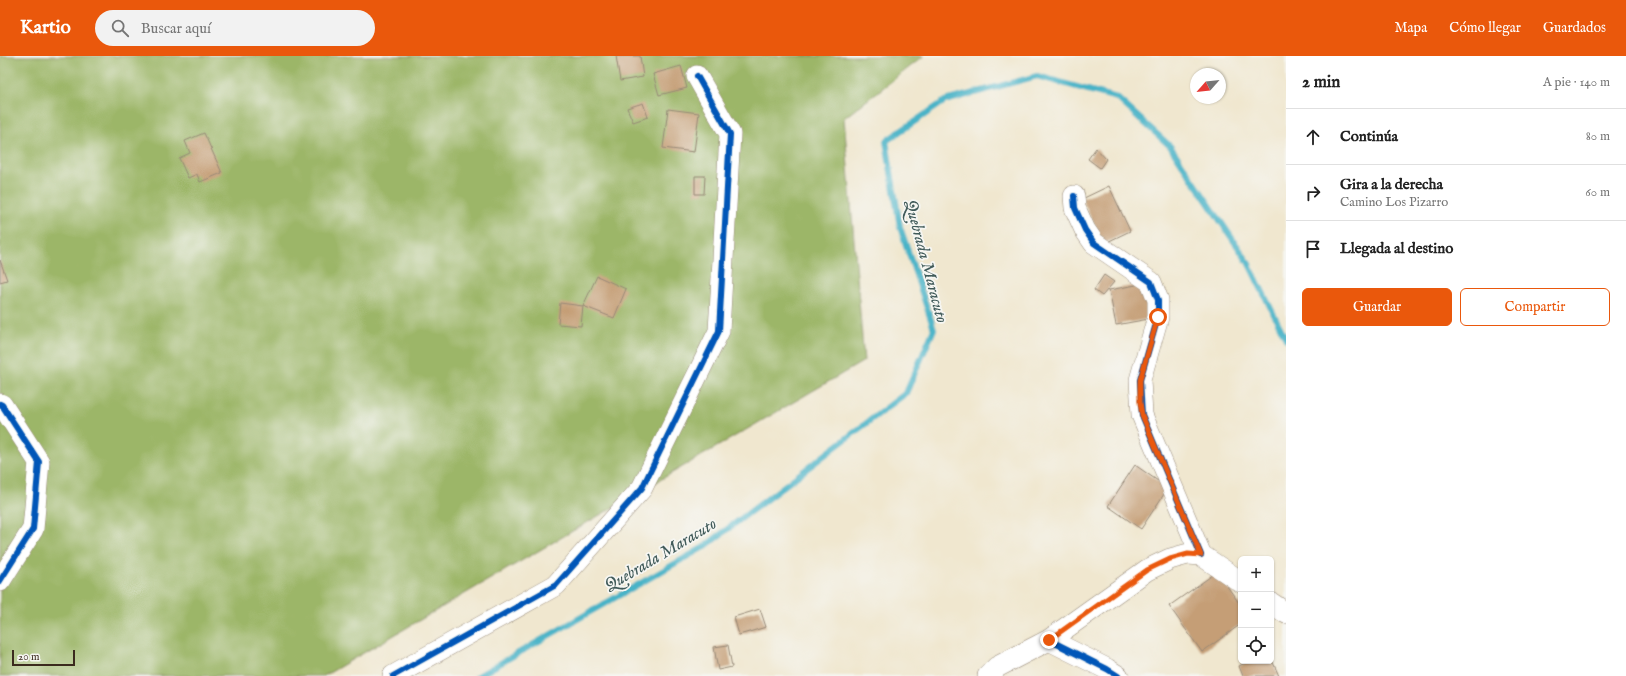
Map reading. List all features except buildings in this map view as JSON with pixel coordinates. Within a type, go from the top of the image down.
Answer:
[{"type":"street","points":[[393,676],[556,585],[642,488],[719,331],[730,134],[697,76]]},
{"type":"street","points":[[1074,196],[1075,208],[1085,230],[1094,242],[1151,282],[1158,300],[1158,317],[1140,380],[1140,402],[1142,415],[1201,555]]},
{"type":"street","points":[[0,404],[39,462],[33,529],[0,580]]},
{"type":"street","points":[[988,676],[997,667],[1024,651],[1049,640],[1147,570],[1170,559],[1188,554],[1201,555],[1238,580]]},
{"type":"street","points":[[1274,605],[1286,613]]},
{"type":"street","points":[[1049,640],[1118,676]]},
{"type":"green space","points":[[0,56],[924,56],[844,118],[864,361],[324,676],[0,676]]},
{"type":"waterway","name":"Quebrada Maracuto","points":[[478,676],[704,547],[906,393],[934,329],[900,227],[886,141],[945,101],[1037,76],[1117,98],[1170,146],[1248,262],[1286,339]]},
{"type":"cycle path","points":[[393,676],[556,585],[642,488],[719,331],[730,134],[697,76]]},
{"type":"cycle path","points":[[1074,196],[1075,208],[1085,230],[1094,243],[1151,282],[1158,300],[1158,317],[1140,380],[1142,415],[1201,555]]},
{"type":"cycle path","points":[[0,404],[39,462],[33,529],[0,581]]},
{"type":"cycle path","points":[[1049,640],[1118,676]]},
{"type":"route","points":[[1049,640],[1147,570],[1170,559],[1188,554],[1201,555],[1142,415],[1140,402],[1140,380],[1158,317]]}]
